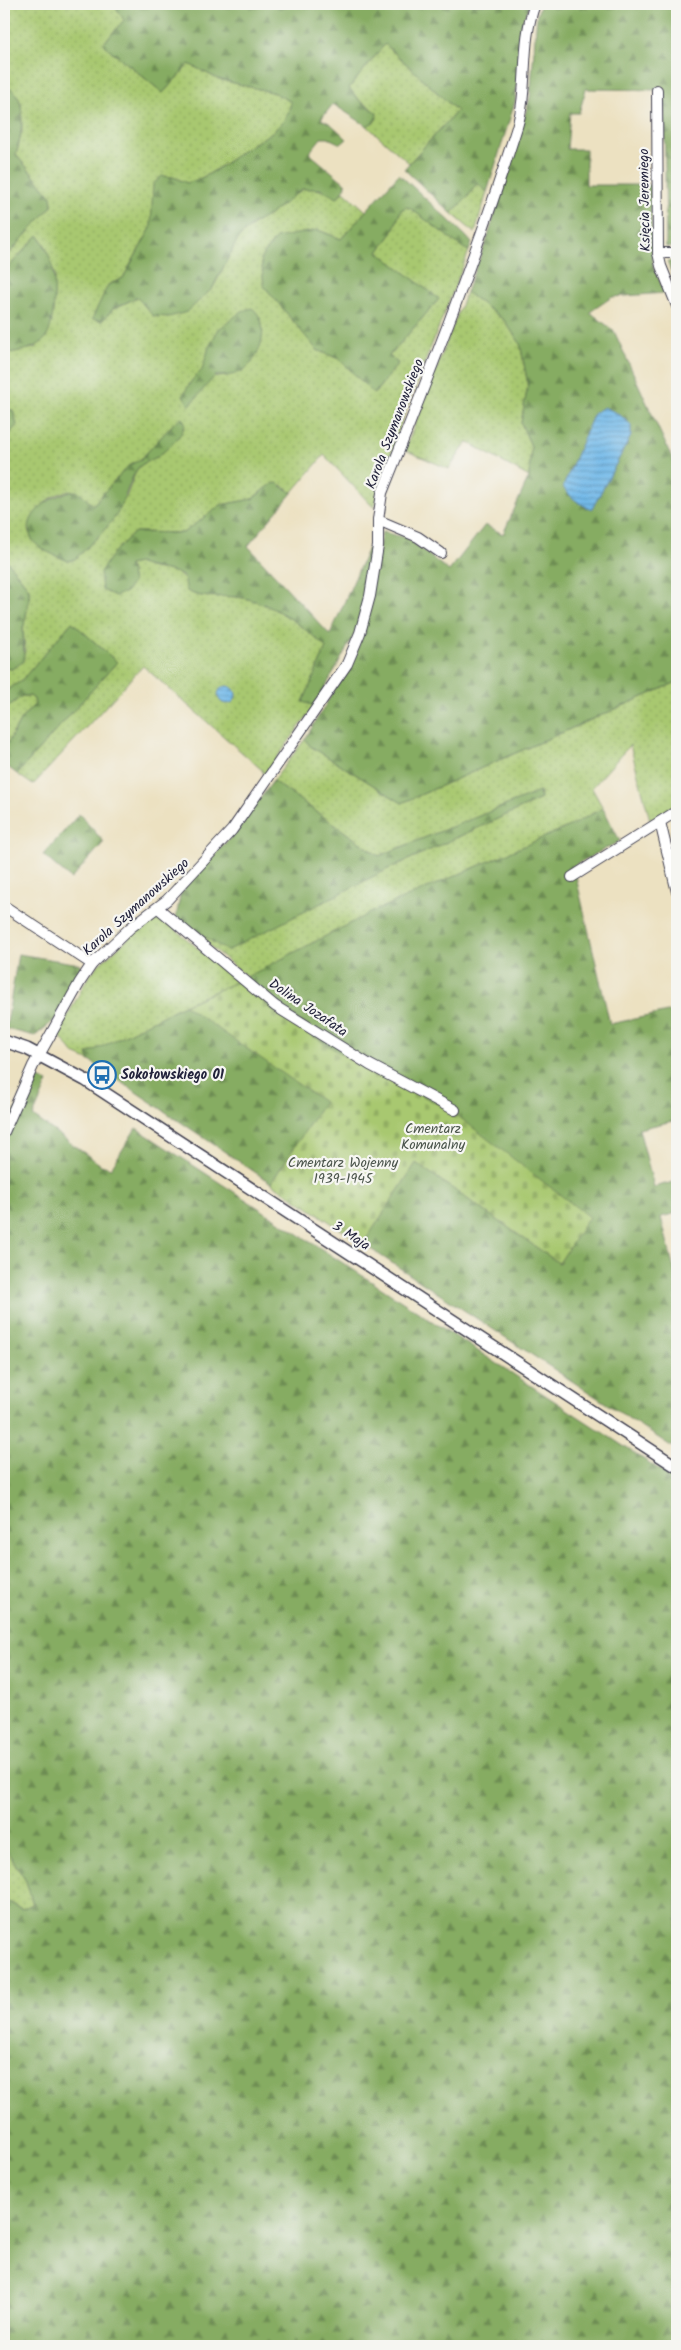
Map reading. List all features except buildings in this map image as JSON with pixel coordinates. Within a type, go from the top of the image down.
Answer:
[{"type":"street","name":"Karola Szymanowskiego","points":[[4,1132],[39,1056],[92,964],[130,928],[158,908],[200,867],[232,830],[347,664],[360,633],[370,596],[378,546],[378,520],[382,493],[432,366],[523,104],[529,25],[535,4]]},
{"type":"street","name":"Księcia Jeremiego","points":[[658,90],[658,253],[661,266],[677,306]]},
{"type":"street","points":[[658,253],[677,253]]},
{"type":"street","points":[[378,520],[418,536],[441,554]]},
{"type":"street","points":[[572,877],[677,811]]},
{"type":"street","points":[[660,822],[677,892]]},
{"type":"street","points":[[4,906],[92,964]]},
{"type":"street","name":"Dolina Jozafata","points":[[158,908],[276,1006],[370,1065],[456,1110]]},
{"type":"street","name":"3 Maja","points":[[4,1041],[66,1068],[144,1117],[677,1467]]},
{"type":"green space","points":[[4,4],[116,4],[116,8],[125,20],[103,44],[163,93],[189,64],[218,79],[275,93],[291,102],[285,120],[279,126],[209,174],[187,183],[173,177],[162,176],[154,184],[151,228],[123,278],[108,285],[102,321],[113,309],[138,297],[212,289],[242,234],[292,196],[304,189],[317,189],[337,197],[344,191],[366,211],[341,239],[318,230],[317,350],[339,359],[374,394],[398,364],[389,356],[439,299],[378,252],[392,233],[401,210],[406,207],[410,208],[469,251],[402,420],[374,508],[324,455],[292,493],[282,485],[264,489],[252,499],[221,505],[183,533],[135,532],[114,552],[133,582],[129,565],[138,563],[152,568],[175,571],[185,580],[187,591],[211,597],[237,597],[262,603],[285,615],[326,648],[303,702],[315,706],[264,775],[262,770],[143,666],[33,785],[17,774],[117,662],[72,622],[21,681],[4,692],[4,668],[12,669],[25,652],[23,629],[29,601],[29,589],[8,562],[4,560],[4,440],[10,435],[13,410],[4,411],[4,353],[35,348],[55,276],[45,245],[38,235],[4,272],[4,259],[52,206],[51,196],[16,155],[22,130],[21,103],[12,89],[4,92]],"holes":[[[245,369],[226,376],[192,380],[202,370]],[[176,421],[185,427],[173,443],[155,458],[141,465],[136,471],[127,495],[116,515],[75,559],[68,561],[33,541],[28,530],[34,516],[43,504],[55,496],[69,491],[93,505],[128,466],[141,459]]]},
{"type":"green space","points":[[116,4],[530,4],[520,27],[519,72],[515,102],[487,192],[477,183],[467,198],[451,213],[404,169],[457,111],[385,44],[349,88],[360,101],[377,113],[376,120],[367,126],[333,104],[321,119],[331,124],[347,139],[341,144],[328,138],[321,138],[309,153],[345,183],[346,187],[337,198],[320,189],[302,189],[271,214],[253,224],[239,237],[212,289],[187,312],[169,317],[153,316],[137,297],[113,309],[102,321],[92,319],[108,285],[123,278],[151,228],[153,184],[162,176],[173,177],[187,183],[216,170],[279,126],[289,112],[291,102],[275,93],[218,79],[189,64],[163,93],[103,44],[124,20],[116,8]]},
{"type":"green space","points":[[541,4],[677,4],[677,247],[666,247],[664,90],[586,89],[579,113],[570,113],[567,149],[586,149],[586,185],[650,185],[653,266],[665,293],[612,297],[590,312],[614,331],[677,469],[677,682],[402,803],[310,746],[305,739],[357,652],[382,532],[407,538],[449,571],[485,525],[503,534],[529,477],[531,446],[521,423],[528,385],[520,343],[504,320],[466,292],[487,240],[530,98],[537,14]]},
{"type":"green space","points":[[385,44],[457,111],[409,163],[367,126],[376,120],[370,107],[360,101],[349,88]]},
{"type":"green space","points":[[12,89],[17,95],[22,111],[20,139],[16,155],[51,196],[52,206],[4,259],[4,92]]},
{"type":"green space","points":[[399,174],[472,243],[469,251],[410,208],[406,207],[401,210],[392,233],[378,252],[439,299],[389,356],[398,363],[374,394],[339,359],[317,350],[264,286],[261,258],[276,238],[318,230],[341,239]]},
{"type":"green space","points":[[477,183],[487,192],[475,233],[451,213],[467,198]]},
{"type":"green space","points":[[38,235],[48,253],[54,281],[53,312],[48,335],[40,344],[19,351],[4,353],[4,272]]},
{"type":"green space","points":[[677,261],[677,285],[667,262]]},
{"type":"green space","points":[[466,292],[504,320],[520,343],[528,385],[521,423],[531,446],[529,477],[467,442],[449,469],[405,450]]},
{"type":"green space","points":[[252,308],[258,314],[263,330],[260,348],[256,356],[245,369],[238,373],[215,376],[189,406],[183,395],[192,380],[202,370],[209,347],[218,330],[242,311]]},
{"type":"green space","points":[[13,410],[17,425],[4,440],[4,411]]},
{"type":"green space","points":[[182,418],[185,422],[182,432],[157,457],[140,466],[131,481],[117,514],[103,532],[75,559],[68,561],[48,552],[35,543],[29,530],[30,521],[42,506],[60,495],[77,491],[93,505],[128,466],[141,459],[176,421]]},
{"type":"green space","points":[[277,483],[292,493],[248,546],[330,635],[372,539],[375,544],[358,628],[315,706],[303,702],[326,648],[307,631],[274,609],[249,599],[193,594],[187,591],[183,576],[138,563],[129,565],[133,582],[126,592],[115,596],[102,590],[100,572],[114,552],[135,532],[183,533],[221,505],[252,499],[272,484]]},
{"type":"green space","points":[[4,560],[8,562],[29,589],[29,601],[23,629],[24,661],[12,669],[4,668]]},
{"type":"green space","points":[[72,622],[117,662],[17,774],[4,764],[4,750],[21,719],[35,704],[34,699],[30,696],[22,696],[4,710],[4,692],[21,681]]},
{"type":"green space","points":[[677,682],[677,803],[650,820],[630,745],[592,788],[603,808],[572,825],[247,977],[176,918],[388,869],[541,799],[540,792],[379,856],[273,781],[305,739],[310,746],[402,803]]},
{"type":"green space","points":[[22,696],[30,696],[34,699],[35,704],[21,719],[4,750],[4,710]]},
{"type":"green space","points":[[273,781],[379,856],[539,792],[541,799],[388,869],[227,951],[176,918],[181,891],[238,829]]},
{"type":"green space","points":[[603,808],[620,841],[571,867],[576,877],[610,1024],[677,1010],[677,1120],[639,1129],[654,1187],[677,1181],[677,1213],[661,1217],[677,1281],[677,1450],[363,1244],[416,1163],[559,1263],[588,1217],[518,1164],[321,1099],[325,1102],[271,1183],[90,1061],[87,1054],[184,1005],[241,980],[370,913],[572,825]]},
{"type":"green space","points":[[79,814],[104,842],[71,879],[43,855]]},
{"type":"green space","points":[[148,921],[167,922],[237,982],[184,1005],[88,1054],[90,1061],[74,1054],[58,1034],[87,979],[97,966]]},
{"type":"green space","points":[[18,954],[80,964],[80,972],[57,1018],[35,1036],[6,1029]]},
{"type":"green space","name":"Cmentarz Komunalny","points":[[241,980],[272,1010],[348,1058],[450,1110],[589,1217],[559,1263],[416,1163],[363,1244],[271,1183],[324,1102],[184,1005]]},
{"type":"green space","points":[[31,1075],[48,1082],[33,1116],[101,1165],[111,1168],[136,1128],[677,1481],[677,2346],[4,2346],[4,1900],[22,1909],[33,1904],[26,1881],[4,1846],[4,1137]]},
{"type":"green space","points":[[4,1846],[26,1881],[33,1904],[22,1909],[4,1900]]},
{"type":"water","points":[[604,407],[619,414],[631,425],[631,436],[592,509],[576,500],[563,487],[594,413]]},
{"type":"water","points":[[227,686],[233,689],[236,695],[233,701],[227,704],[221,701],[218,695],[221,689]]},
{"type":"place","name":"Sokołowskiego 01","points":[[102,1075]]},
{"type":"park label","name":"Cmentarz Wojenny 1939-1945","points":[[343,1172]]}]
